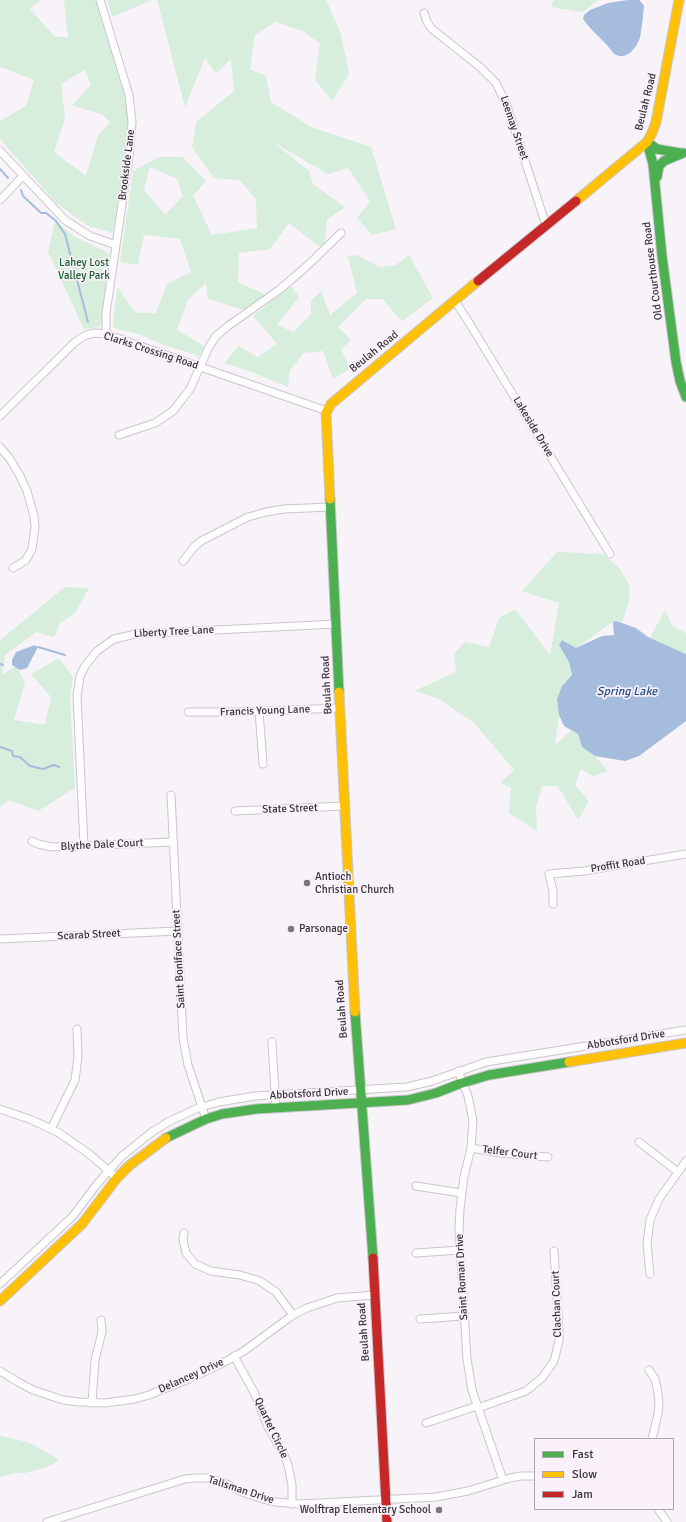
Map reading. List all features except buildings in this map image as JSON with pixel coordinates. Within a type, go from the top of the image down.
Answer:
[{"type":"main road","name":"Beulah Road","points":[[387,1522],[371,1221],[352,987],[341,708],[326,426],[327,411],[333,402],[341,395],[646,142],[653,131],[656,122],[679,0]]},
{"type":"main road","points":[[646,142],[657,149],[685,153]]},
{"type":"main road","name":"Old Courthouse Road","points":[[646,142],[652,159],[662,256],[676,362],[680,381],[686,397]]},
{"type":"main road","points":[[655,185],[658,169],[662,163],[667,159],[685,153]]},
{"type":"main road","name":"Abbotsford Drive","points":[[0,1301],[82,1224],[117,1178],[139,1157],[159,1142],[180,1130],[206,1119],[239,1111],[408,1100],[420,1098],[489,1075],[686,1043]]},
{"type":"street","name":"Brookside Lane","points":[[100,0],[129,95],[132,114],[132,139],[106,313],[106,334]]},
{"type":"street","name":"Leemay Street","points":[[424,13],[427,22],[432,29],[480,67],[493,79],[499,88],[507,106],[546,224]]},
{"type":"street","points":[[0,151],[57,213],[70,224],[90,236],[116,244]]},
{"type":"street","points":[[0,200],[23,176]]},
{"type":"street","points":[[119,435],[160,421],[173,411],[190,389],[216,336],[279,290],[307,266],[341,233]]},
{"type":"street","name":"Lakeside Drive","points":[[454,301],[468,321],[610,554]]},
{"type":"street","name":"Clarks Crossing Road","points":[[0,416],[75,342],[90,334],[106,334],[306,402],[327,411]]},
{"type":"street","points":[[0,447],[10,459],[20,476],[27,491],[34,516],[35,527],[32,549],[26,560],[13,568]]},
{"type":"street","points":[[183,561],[194,547],[201,542],[252,516],[284,509],[330,507]]},
{"type":"street","name":"Liberty Tree Lane","points":[[84,846],[77,696],[80,676],[85,666],[97,651],[114,639],[132,634],[336,624]]},
{"type":"street","name":"Francis Young Lane","points":[[188,712],[341,708]]},
{"type":"street","points":[[259,711],[263,764]]},
{"type":"street","name":"Saint Boniface Street","points":[[171,795],[184,1049],[206,1119]]},
{"type":"street","name":"State Street","points":[[235,811],[344,806]]},
{"type":"street","name":"Blythe Dale Court","points":[[32,841],[46,846],[173,842]]},
{"type":"street","name":"Proffit Road","points":[[553,904],[553,891],[549,874],[584,871],[686,854]]},
{"type":"street","name":"Scarab Street","points":[[0,939],[178,930]]},
{"type":"street","points":[[51,1129],[75,1080],[78,1057],[77,1029]]},
{"type":"street","name":"Abbotsford Drive","points":[[0,1284],[73,1216],[109,1169],[131,1147],[168,1122],[202,1107],[237,1098],[418,1085],[486,1062],[686,1030]]},
{"type":"street","points":[[272,1042],[276,1108]]},
{"type":"street","name":"Saint Roman Drive","points":[[458,1071],[471,1108],[473,1121],[472,1148],[461,1193],[460,1209],[460,1250],[469,1377],[503,1480]]},
{"type":"street","points":[[0,1109],[51,1129],[74,1142],[109,1169],[117,1178]]},
{"type":"street","points":[[639,1142],[678,1172]]},
{"type":"street","name":"Telfer Court","points":[[472,1148],[507,1154],[548,1157]]},
{"type":"street","points":[[650,1274],[647,1244],[650,1220],[659,1198],[686,1161]]},
{"type":"street","points":[[416,1186],[461,1193]]},
{"type":"street","points":[[184,1233],[184,1247],[186,1253],[195,1264],[211,1271],[240,1275],[260,1280],[276,1292],[293,1315]]},
{"type":"street","points":[[416,1252],[460,1250]]},
{"type":"street","name":"Clachan Court","points":[[426,1423],[519,1393],[530,1388],[542,1378],[554,1361],[559,1336],[554,1251]]},
{"type":"street","points":[[0,1284],[9,1293]]},
{"type":"street","name":"Delancey Drive","points":[[0,1370],[18,1382],[47,1395],[63,1400],[92,1403],[120,1402],[149,1395],[189,1379],[234,1356],[268,1334],[293,1315],[307,1308],[328,1300],[374,1295]]},
{"type":"street","points":[[420,1319],[464,1316]]},
{"type":"street","points":[[92,1403],[95,1360],[102,1332],[101,1320]]},
{"type":"street","name":"Quartet Circle","points":[[234,1356],[255,1394],[268,1427],[286,1460],[292,1485],[292,1504]]},
{"type":"street","points":[[649,1370],[655,1379],[658,1402],[658,1414],[652,1438]]},
{"type":"street","name":"Talisman Drive","points":[[47,1522],[186,1479],[196,1478],[215,1479],[263,1499],[292,1504],[436,1497],[458,1494],[520,1476],[534,1476]]},
{"type":"street","points":[[659,1510],[667,1522]]},
{"type":"green space","points":[[0,0],[40,0],[30,9],[55,37],[68,37],[64,0],[96,0],[124,92],[129,129],[113,233],[88,226],[56,203],[0,139],[0,121],[26,106],[34,80],[0,67]],"holes":[[[85,70],[91,85],[72,105],[103,115],[110,122],[98,135],[86,176],[54,152],[65,119],[61,84]]]},
{"type":"green space","points":[[107,0],[152,0],[112,17]]},
{"type":"green space","points":[[157,0],[326,0],[341,34],[349,74],[332,101],[315,80],[320,44],[303,31],[275,22],[255,35],[250,69],[266,76],[271,102],[311,127],[371,147],[396,229],[372,235],[357,218],[370,201],[348,168],[328,174],[273,142],[309,171],[313,184],[345,207],[327,220],[325,243],[320,247],[289,223],[270,249],[239,253],[238,282],[266,295],[244,310],[208,299],[206,283],[188,300],[177,330],[204,346],[199,356],[161,344],[141,335],[114,328],[113,323],[117,287],[136,313],[156,313],[167,284],[191,272],[180,239],[144,235],[138,265],[120,262],[133,171],[159,157],[183,157],[206,181],[193,196],[212,235],[257,228],[256,199],[240,180],[214,178],[192,147],[196,122],[234,91],[231,59],[216,74],[205,58],[185,107]],"holes":[[[150,167],[177,179],[183,196],[165,215],[144,190]]]},
{"type":"green space","points":[[554,0],[599,0],[582,12],[551,7]]},
{"type":"green space","name":"Lahey Lost Valley Park","points":[[55,221],[75,237],[105,251],[109,255],[102,321],[99,327],[84,329],[48,252]]},
{"type":"green space","points":[[356,255],[380,267],[396,265],[409,255],[433,298],[402,321],[382,299],[366,299],[338,327],[351,340],[341,349],[350,369],[333,379],[323,351],[304,353],[290,370],[288,387],[225,363],[238,346],[258,357],[277,344],[253,316],[291,286],[299,297],[277,325],[294,332],[311,314],[311,301],[321,291],[330,315],[357,293],[348,256]]},
{"type":"green space","points":[[557,552],[603,554],[620,569],[630,587],[628,604],[622,623],[616,621],[613,622],[576,648],[562,640],[559,645],[569,662],[572,675],[562,686],[557,699],[559,715],[555,745],[572,730],[578,734],[582,747],[595,756],[608,771],[593,776],[581,769],[575,785],[589,801],[578,820],[558,786],[542,786],[536,807],[537,831],[509,813],[511,788],[500,783],[514,770],[474,723],[439,699],[414,691],[456,672],[454,654],[465,642],[489,647],[499,618],[515,609],[550,655],[559,603],[522,591]]},
{"type":"green space","points":[[65,587],[89,588],[75,613],[60,623],[54,637],[36,632],[5,655],[2,675],[16,666],[25,682],[14,720],[45,725],[51,697],[31,674],[59,658],[73,677],[70,697],[75,788],[38,811],[8,800],[0,807],[0,640]]},
{"type":"green space","points":[[665,610],[673,627],[686,633],[686,654],[650,638]]},
{"type":"green space","points":[[0,1436],[28,1442],[59,1459],[52,1465],[43,1468],[25,1473],[16,1473],[0,1477]]},
{"type":"water","points":[[639,0],[644,7],[640,38],[630,53],[624,56],[619,56],[614,54],[583,19],[584,15],[590,10],[608,3]]},
{"type":"water","name":"Spring Lake","points":[[616,621],[636,628],[648,637],[686,654],[686,721],[639,756],[625,761],[595,756],[582,747],[578,734],[564,726],[559,715],[557,699],[562,686],[572,675],[569,662],[559,645],[562,640],[576,648],[602,636],[614,635],[613,622]]},
{"type":"water","points":[[35,645],[37,649],[27,668],[20,670],[12,665],[12,660],[16,652]]},
{"type":"waterway","points":[[0,169],[8,178]]},
{"type":"waterway","points":[[21,190],[23,196],[41,213],[46,213],[56,221],[65,234],[88,322]]},
{"type":"waterway","points":[[35,648],[38,647],[65,655]]},
{"type":"waterway","points":[[0,747],[12,751],[13,756],[20,757],[30,766],[43,769],[54,765],[59,767]]},
{"type":"traffic: fast","points":[[647,142],[653,164],[662,256],[676,362],[680,381],[686,397]]},
{"type":"traffic: fast","points":[[647,142],[657,149],[680,153]]},
{"type":"traffic: fast","points":[[657,177],[659,166],[664,161],[683,153]]},
{"type":"traffic: fast","points":[[330,499],[339,692]]},
{"type":"traffic: fast","points":[[355,1012],[373,1258]]},
{"type":"traffic: fast","points":[[166,1138],[206,1119],[222,1114],[256,1109],[408,1100],[436,1093],[489,1075],[569,1062]]},
{"type":"traffic: slow","points":[[576,201],[647,142],[652,133],[656,122],[679,0]]},
{"type":"traffic: slow","points":[[330,499],[326,413],[331,404],[478,281]]},
{"type":"traffic: slow","points":[[339,692],[355,1012]]},
{"type":"traffic: slow","points":[[569,1062],[686,1043]]},
{"type":"traffic: slow","points":[[0,1301],[82,1224],[117,1178],[130,1165],[166,1138]]},
{"type":"traffic: jam","points":[[478,281],[576,201]]},
{"type":"traffic: jam","points":[[373,1258],[387,1522]]},
{"type":"place","name":"Antioch Christian Church","points":[[307,883]]},
{"type":"place","name":"Parsonage","points":[[291,929]]},
{"type":"place","name":"Wolftrap Elementary School","points":[[439,1510]]}]
